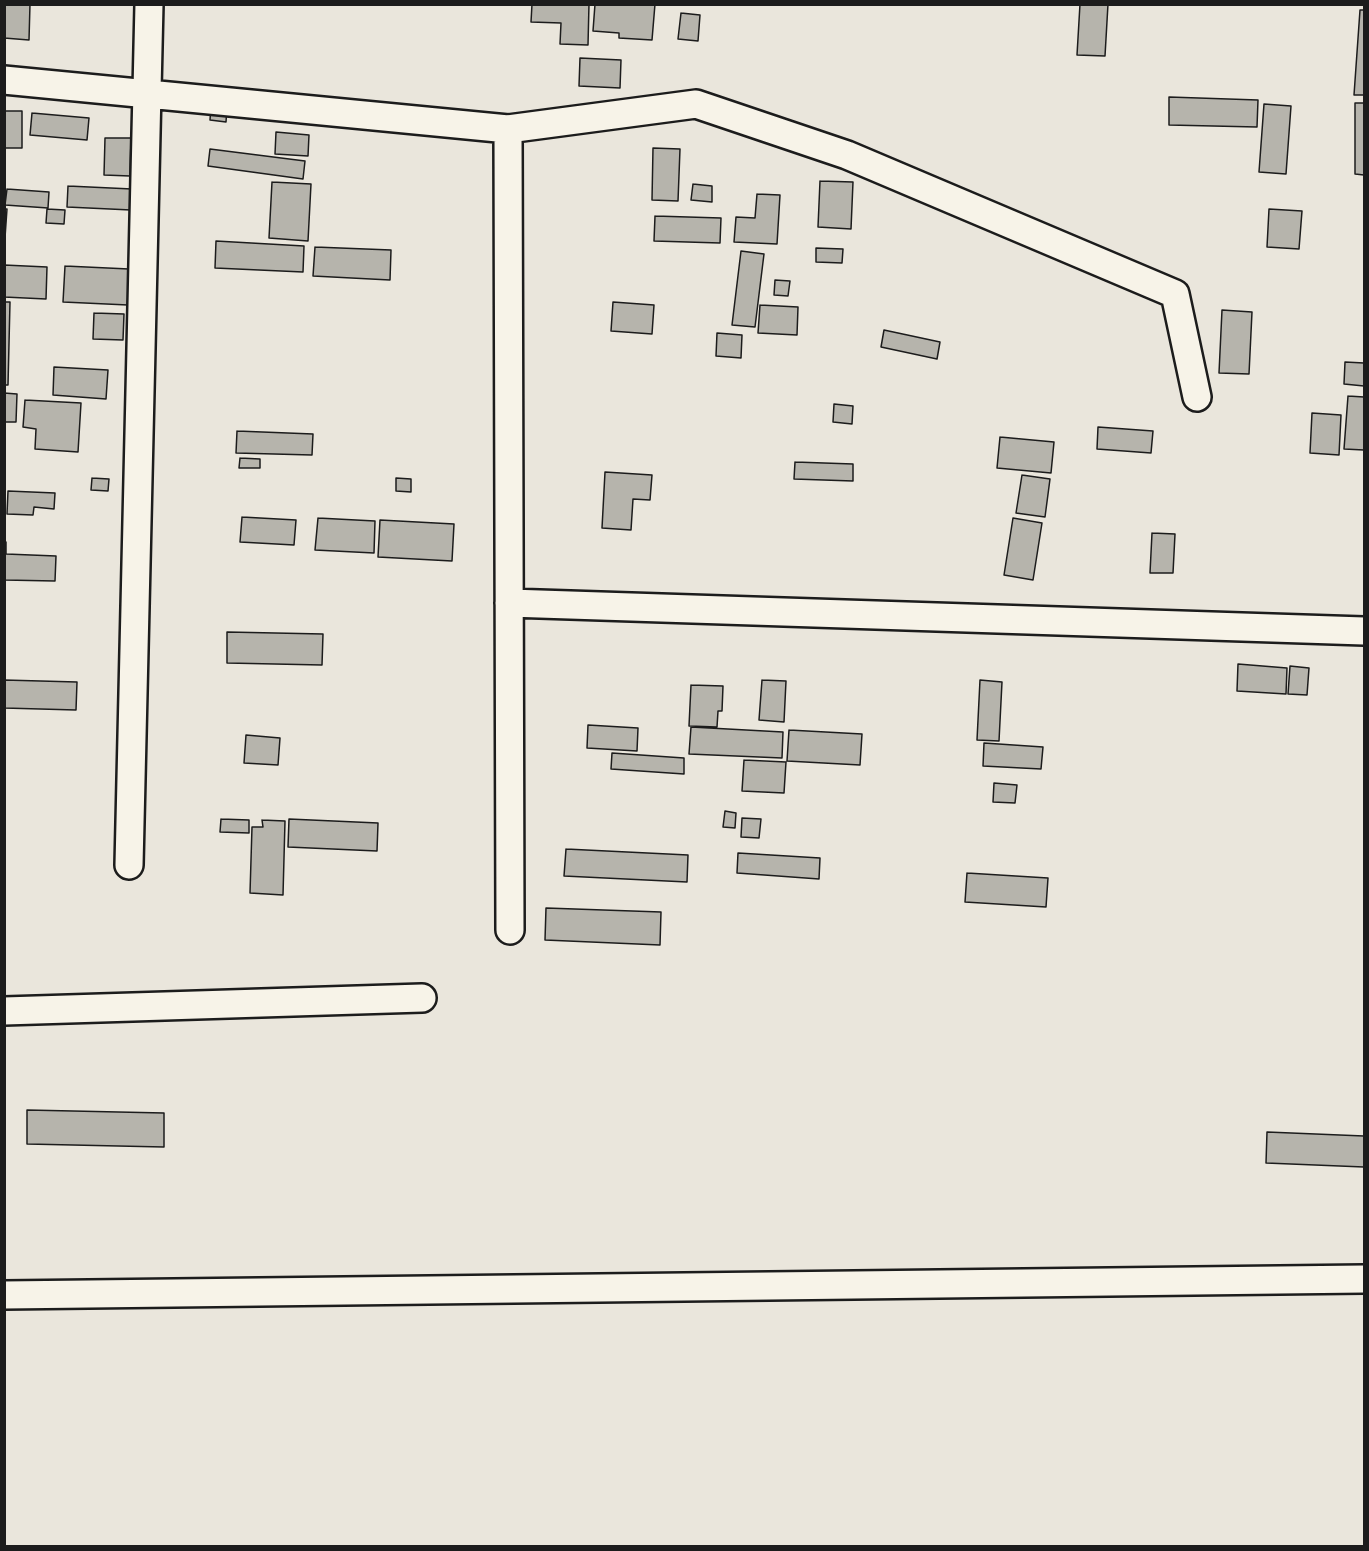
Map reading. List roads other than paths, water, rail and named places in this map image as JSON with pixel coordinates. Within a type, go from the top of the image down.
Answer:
[{"type":"street","points":[[129,865],[149,4]]},
{"type":"street","points":[[4,80],[508,129],[696,104],[848,155],[1174,294],[1197,397]]},
{"type":"street","points":[[508,129],[510,930]]},
{"type":"street","points":[[509,603],[1365,631]]},
{"type":"street","points":[[4,1011],[422,998]]},
{"type":"street","points":[[4,1295],[1365,1279]]}]
